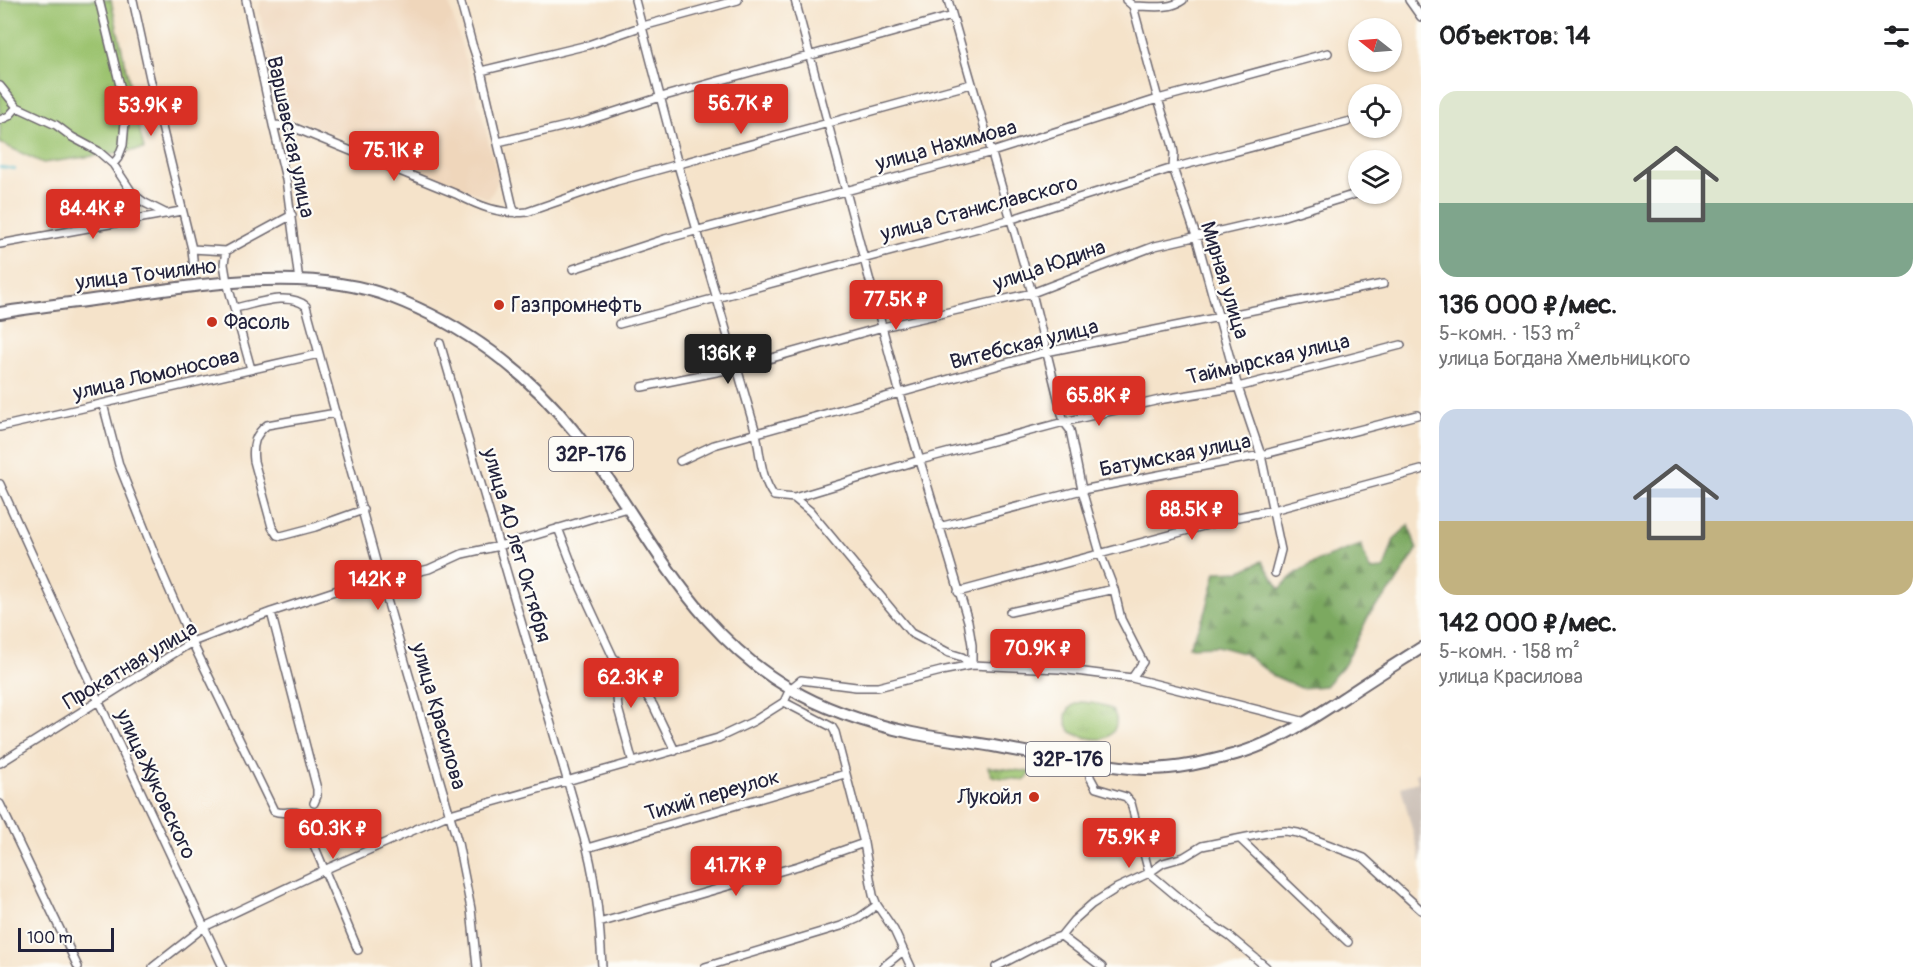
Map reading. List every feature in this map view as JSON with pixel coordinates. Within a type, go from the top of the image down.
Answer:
[{"type":"main road","name":"улица Точилино","points":[[0,314],[227,282],[298,281]]},
{"type":"main road","name":"32Р-176","points":[[298,281],[341,284],[387,295],[440,319],[472,337],[517,372],[560,414],[591,454],[676,580],[710,623],[742,654],[790,689],[856,717],[895,729],[1089,762],[1145,769],[1184,767],[1255,748],[1306,722],[1421,648]]},
{"type":"street","points":[[99,0],[126,110],[123,145],[113,164]]},
{"type":"street","points":[[133,0],[181,211],[192,249],[194,269]]},
{"type":"street","name":"Варшавская улица","points":[[246,0],[286,178],[298,281]]},
{"type":"street","points":[[460,0],[481,71],[516,213]]},
{"type":"street","points":[[635,0],[678,165],[756,433],[766,483],[774,496],[794,498],[810,511],[911,633],[949,653],[962,657],[972,665]]},
{"type":"street","points":[[481,71],[588,45],[643,26],[738,0]]},
{"type":"street","points":[[795,0],[900,394],[968,621],[972,645],[972,665]]},
{"type":"street","points":[[948,0],[1012,219],[1064,422],[1070,430],[1082,490],[1100,553],[1114,589],[1121,619],[1143,662],[1132,678]]},
{"type":"street","points":[[1126,0],[1133,6],[1165,6],[1177,4],[1183,0]]},
{"type":"street","points":[[1409,0],[1421,17]]},
{"type":"street","name":"Мирная улица","points":[[1133,6],[1172,143],[1173,168],[1196,236],[1238,387],[1261,455],[1281,550],[1275,573]]},
{"type":"street","points":[[498,142],[584,122],[661,97],[952,16]]},
{"type":"street","name":"улица Нахимова","points":[[573,270],[665,239],[992,152],[1158,99],[1328,53]]},
{"type":"street","points":[[273,125],[290,126],[478,205],[499,212],[516,213],[527,212],[617,181],[971,84]]},
{"type":"street","points":[[0,86],[17,107],[56,125],[98,151],[113,164],[133,194],[167,214]]},
{"type":"street","points":[[0,120],[9,116],[17,107]]},
{"type":"street","name":"улица Станиславского","points":[[619,324],[1012,219],[1173,168],[1347,122]]},
{"type":"street","name":"улица Юдина","points":[[642,387],[736,368],[882,327],[1032,292],[1135,253],[1196,236],[1281,217],[1348,196]]},
{"type":"street","points":[[0,244],[181,211]]},
{"type":"street","points":[[192,249],[226,251],[292,215]]},
{"type":"street","points":[[226,251],[224,264],[227,282],[250,369]]},
{"type":"street","name":"Витебская улица","points":[[680,461],[714,444],[1046,352],[1383,284]]},
{"type":"street","name":"улица Красилова","points":[[235,308],[294,299],[306,306],[380,576],[450,814],[471,909],[477,967]]},
{"type":"street","name":"улица 40 лет Октября","points":[[440,343],[587,848],[599,923],[602,967]]},
{"type":"street","name":"Таймырская улица","points":[[794,498],[920,460],[1064,422],[1164,399],[1238,387],[1401,345]]},
{"type":"street","name":"улица Ломоносова","points":[[0,427],[319,354]]},
{"type":"street","points":[[103,404],[119,465],[192,642],[274,811],[299,813],[358,950]]},
{"type":"street","points":[[336,413],[267,425],[258,432],[253,451],[254,461],[272,527],[275,533],[281,536],[363,510]]},
{"type":"street","name":"Батумская улица","points":[[939,527],[1082,490],[1261,455],[1417,415]]},
{"type":"street","points":[[958,592],[1421,470]]},
{"type":"street","name":"улица Жуковского","points":[[0,484],[223,967]]},
{"type":"street","name":"Прокатная улица","points":[[0,763],[192,642],[271,612],[380,576],[404,575],[429,569],[462,554],[499,546],[627,508]]},
{"type":"street","points":[[558,528],[580,588],[613,657],[618,708],[633,764]]},
{"type":"street","points":[[1010,612],[1114,589]]},
{"type":"street","points":[[271,612],[317,789],[314,802]]},
{"type":"street","points":[[613,657],[635,678],[653,705],[675,751]]},
{"type":"street","points":[[153,967],[204,927],[450,814],[633,764],[718,738],[754,721],[784,702],[790,689],[801,680],[856,687],[878,687],[972,665],[1060,669],[1132,678],[1306,722]]},
{"type":"street","points":[[784,702],[832,727],[837,737],[864,843],[873,894],[894,930],[911,967]]},
{"type":"street","points":[[1089,762],[1090,777],[1096,788],[1126,797],[1131,803],[1149,873],[1266,967]]},
{"type":"street","name":"Тихий переулок","points":[[587,848],[845,774]]},
{"type":"street","points":[[0,804],[78,967]]},
{"type":"street","points":[[996,967],[1061,936],[1092,904],[1164,863],[1184,857],[1202,846],[1272,832],[1298,833],[1364,858],[1421,910]]},
{"type":"street","points":[[1241,840],[1348,942]]},
{"type":"street","points":[[599,923],[798,866],[864,843]]},
{"type":"street","points":[[705,967],[841,926],[859,918],[877,904]]},
{"type":"street","points":[[1061,936],[1102,967]]},
{"type":"street","points":[[883,967],[903,951]]},
{"type":"shaded area","points":[[261,0],[448,0],[494,165],[501,176],[489,199],[280,112],[259,8]]},
{"type":"shaded area","points":[[1421,771],[1421,863],[1401,787],[1418,782],[1416,774]]},
{"type":"green space","points":[[0,0],[111,0],[144,149],[43,163],[0,143]]},
{"type":"green space","points":[[1409,525],[1417,550],[1392,589],[1370,613],[1345,664],[1325,686],[1301,688],[1274,676],[1243,653],[1217,646],[1189,647],[1206,611],[1216,572],[1241,571],[1262,561],[1280,589],[1288,580],[1307,567],[1361,545],[1370,570],[1384,569],[1394,539]]},
{"type":"green space","points":[[1081,702],[1103,705],[1113,712],[1116,722],[1109,736],[1096,739],[1071,732],[1066,718],[1068,710]]},
{"type":"green space","points":[[988,767],[1032,772],[1025,780],[995,777],[991,775]]},
{"type":"waterway","points":[[0,167],[15,169]]},
{"type":"place","name":"Газпромнефть","points":[[499,305]]},
{"type":"place","name":"Фасоль","points":[[212,322]]},
{"type":"place","name":"Лукойл","points":[[1034,797]]}]
